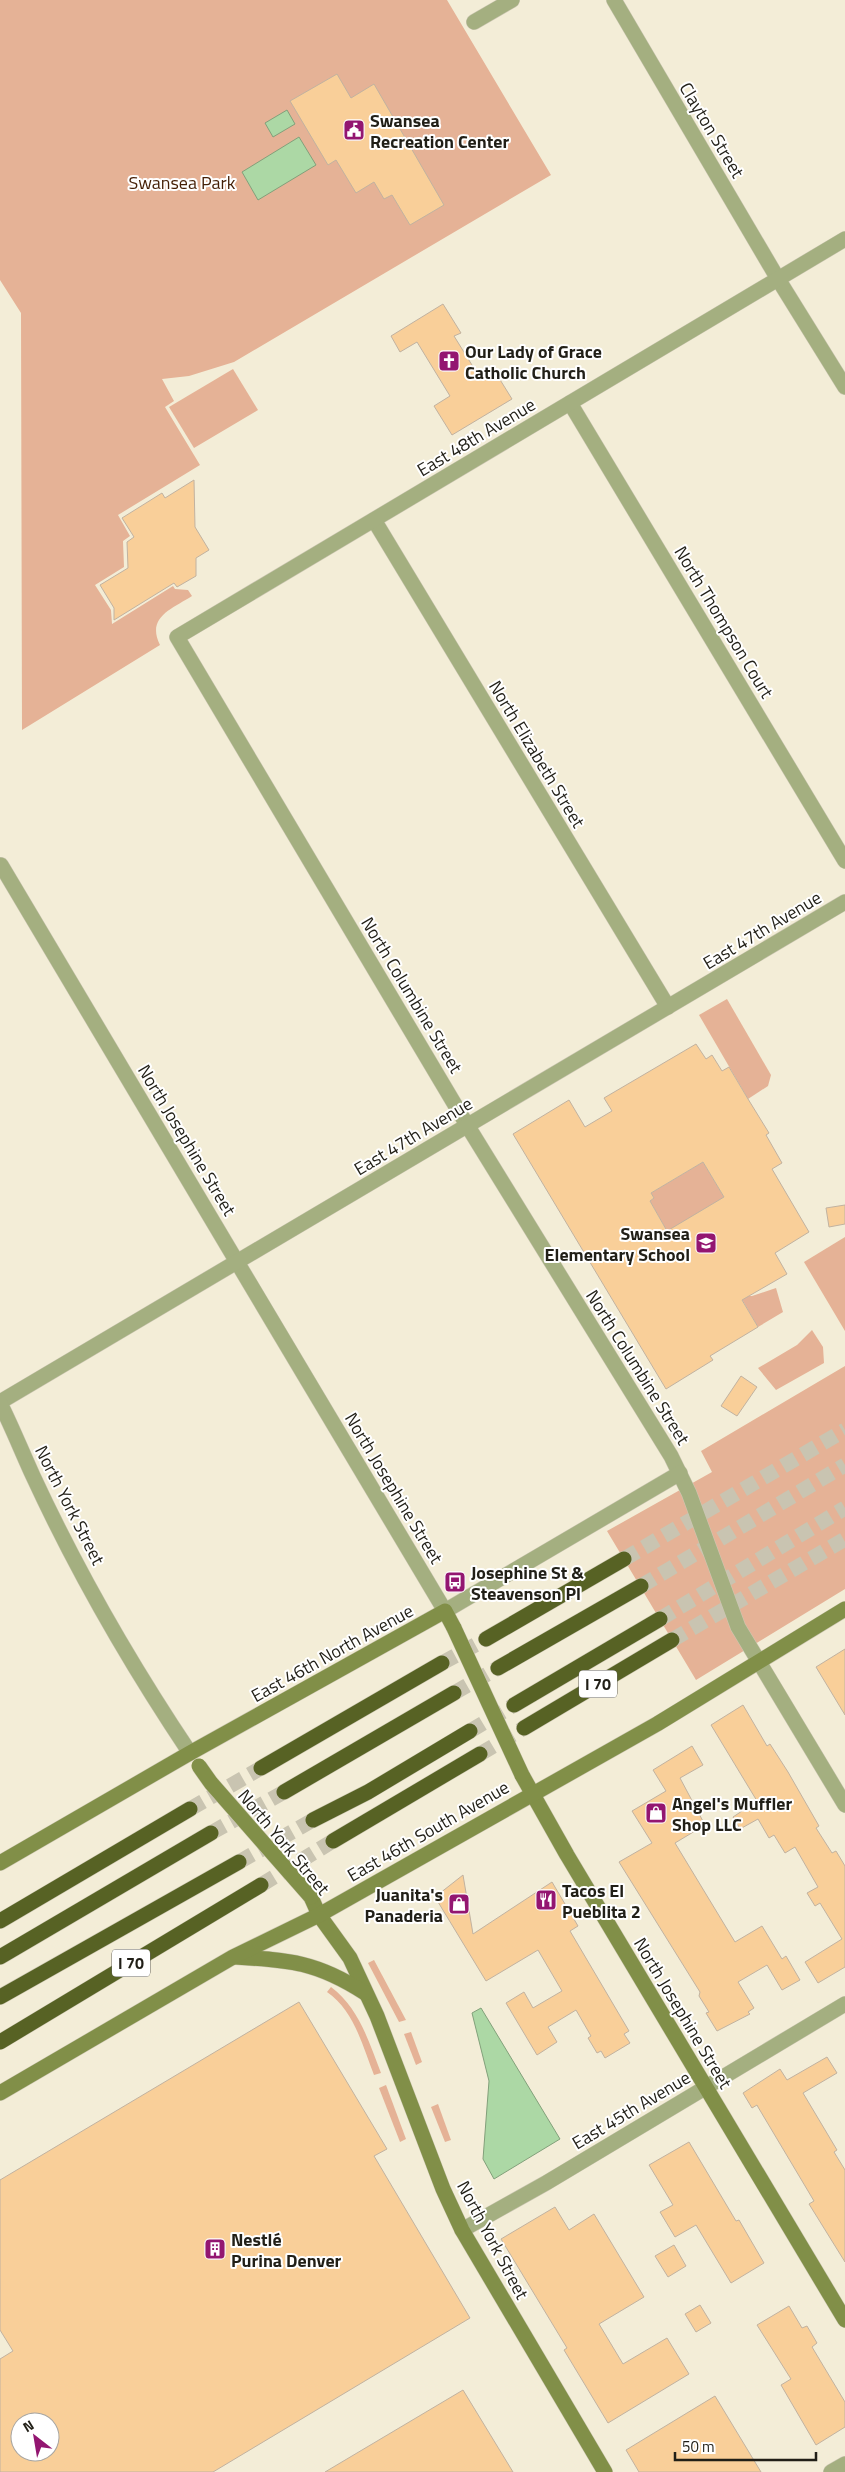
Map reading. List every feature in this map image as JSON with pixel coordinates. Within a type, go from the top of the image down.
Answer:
[{"type":"highway","points":[[486,1639],[624,1559]]},
{"type":"highway","points":[[498,1668],[640,1586]]},
{"type":"highway","points":[[514,1705],[660,1619]]},
{"type":"highway","name":"I 70","points":[[524,1728],[672,1640]]},
{"type":"highway","points":[[261,1768],[442,1663]]},
{"type":"highway","points":[[284,1792],[454,1693]]},
{"type":"highway","points":[[313,1820],[368,1792],[470,1731]]},
{"type":"highway","points":[[333,1841],[480,1754]]},
{"type":"highway","points":[[0,1921],[190,1809]]},
{"type":"highway","points":[[0,1958],[211,1833]]},
{"type":"highway","points":[[0,1997],[239,1862]]},
{"type":"highway","name":"I 70","points":[[0,2042],[261,1885]]},
{"type":"main road","name":"East 46th South Avenue","points":[[0,2093],[234,1957],[319,1915],[658,1724],[845,1609]]},
{"type":"main road","name":"North Josephine Street","points":[[445,1611],[532,1794],[845,2320]]},
{"type":"main road","name":"East 46th North Avenue","points":[[0,1863],[190,1753],[445,1611]]},
{"type":"main road","name":"North York Street","points":[[190,1753],[211,1783],[311,1897],[319,1915],[350,1958],[385,2034],[444,2189],[462,2230],[605,2472]]},
{"type":"main road","points":[[234,1957],[296,1961],[316,1966],[345,1980],[365,1994]]},
{"type":"street","points":[[474,22],[512,0]]},
{"type":"street","name":"Clayton Street","points":[[614,0],[778,279],[845,387]]},
{"type":"street","name":"East 48th Avenue","points":[[177,637],[845,239]]},
{"type":"street","name":"North Thompson Court","points":[[570,403],[845,860]]},
{"type":"street","name":"North Elizabeth Street","points":[[374,520],[668,1007]]},
{"type":"street","name":"North Columbine Street","points":[[177,637],[468,1126],[683,1479],[738,1627],[845,1805]]},
{"type":"street","name":"North Josephine Street","points":[[1,865],[445,1611]]},
{"type":"street","name":"East 47th Avenue","points":[[0,1402],[845,902]]},
{"type":"street","name":"North York Street","points":[[0,1402],[33,1476],[100,1604],[151,1693],[190,1753]]},
{"type":"street","name":"East 46th North Avenue","points":[[445,1611],[683,1479]]},
{"type":"street","name":"East 45th Avenue","points":[[462,2230],[845,2004]]},
{"type":"street","points":[[831,2472],[845,2464]]},
{"type":"green space","name":"Swansea Park","points":[[0,0],[447,0],[551,175],[234,362],[189,376],[162,379],[174,401],[165,407],[200,465],[118,515],[130,536],[123,541],[124,567],[95,585],[111,610],[112,624],[173,586],[175,589],[188,590],[192,596],[169,610],[159,621],[156,627],[160,645],[22,730],[21,313],[0,280]]},
{"type":"green space","points":[[233,369],[258,410],[194,448],[169,407]]},
{"type":"green space","points":[[727,999],[771,1075],[768,1086],[748,1099],[699,1015]]},
{"type":"green space","points":[[703,1162],[724,1197],[671,1238],[650,1201],[654,1198],[651,1193]]},
{"type":"green space","points":[[845,1237],[845,1331],[804,1262]]},
{"type":"green space","points":[[776,1288],[783,1312],[758,1327],[740,1296],[752,1296]]},
{"type":"green space","points":[[812,1330],[823,1347],[824,1363],[776,1390],[758,1368],[797,1345]]},
{"type":"green space","points":[[845,1366],[845,1589],[696,1680],[607,1531],[712,1472],[701,1451]]},
{"type":"green space","points":[[374,1960],[406,2020],[399,2022],[368,1963]]},
{"type":"green space","points":[[331,1987],[341,1995],[356,2015],[381,2073],[374,2075],[351,2019],[327,1992]]},
{"type":"green space","points":[[411,2032],[422,2062],[416,2065],[404,2034]]},
{"type":"green space","points":[[386,2085],[406,2139],[400,2142],[379,2088]]},
{"type":"green space","points":[[438,2104],[451,2140],[445,2142],[431,2107]]},
{"type":"shaded area","points":[[287,110],[295,124],[273,137],[265,123]]},
{"type":"shaded area","points":[[299,137],[316,165],[258,200],[242,172]]},
{"type":"shaded area","points":[[481,2008],[560,2139],[494,2179],[483,2159],[489,2081],[472,2013]]},
{"type":"building","name":"Swansea Recreation Center","points":[[337,74],[351,98],[374,84],[444,205],[410,225],[392,195],[384,199],[374,182],[356,193],[336,160],[328,165],[290,101]]},
{"type":"building","name":"Our Lady of Grace Catholic Church","points":[[443,304],[461,333],[454,336],[480,378],[494,370],[512,399],[452,435],[434,406],[450,396],[417,342],[400,352],[391,336]]},
{"type":"building","points":[[194,480],[195,527],[209,550],[196,558],[196,576],[177,587],[174,583],[114,620],[114,608],[100,585],[128,568],[127,542],[134,537],[122,518],[162,493],[165,498]]},
{"type":"building","points":[[696,1044],[706,1059],[712,1055],[722,1071],[729,1067],[769,1133],[766,1135],[782,1163],[772,1169],[809,1232],[775,1253],[787,1274],[742,1300],[758,1327],[710,1356],[713,1360],[666,1389],[513,1134],[569,1100],[585,1127],[612,1111],[604,1098]],"holes":[[[703,1162],[724,1197],[667,1231],[650,1201],[654,1198],[651,1193]]]},
{"type":"building","points":[[845,1205],[845,1224],[829,1227],[826,1208]]},
{"type":"building","points":[[741,1376],[757,1387],[737,1416],[721,1406]]},
{"type":"building","points":[[845,1649],[845,1715],[816,1667]]},
{"type":"building","points":[[743,1705],[767,1746],[770,1744],[788,1772],[819,1826],[816,1828],[832,1853],[836,1851],[845,1866],[845,1967],[818,1983],[805,1962],[842,1939],[820,1903],[815,1906],[807,1893],[818,1887],[795,1847],[785,1853],[774,1835],[769,1838],[758,1819],[740,1829],[733,1817],[757,1801],[711,1725]]},
{"type":"building","points":[[692,1746],[703,1765],[680,1778],[705,1825],[675,1843],[735,1942],[762,1926],[782,1959],[786,1956],[800,1980],[782,1990],[767,1965],[738,1982],[754,2008],[748,2012],[750,2014],[717,2031],[706,2013],[709,2012],[699,1996],[700,1992],[619,1862],[652,1843],[632,1811],[666,1791],[653,1770]]},
{"type":"building","points":[[463,1875],[473,1934],[552,1882],[578,1926],[570,1931],[629,2031],[624,2034],[630,2043],[605,2058],[601,2051],[597,2053],[588,2038],[591,2036],[576,2010],[548,2027],[557,2042],[537,2055],[506,2003],[524,1992],[533,2008],[562,1991],[538,1950],[486,1981],[435,1897]]},
{"type":"building","name":"Nestlé Purina Denver","points":[[299,2002],[387,2149],[374,2156],[470,2318],[213,2472],[0,2472],[0,2359],[13,2351],[0,2330],[0,2180]]},
{"type":"building","points":[[827,2057],[837,2073],[803,2093],[837,2150],[834,2152],[845,2170],[845,2262],[809,2204],[814,2201],[757,2105],[752,2108],[743,2093],[780,2069],[787,2080]]},
{"type":"building","points":[[689,2142],[736,2221],[739,2220],[764,2263],[731,2283],[696,2225],[675,2237],[660,2212],[673,2205],[649,2165]]},
{"type":"building","points":[[555,2207],[569,2230],[594,2214],[644,2297],[599,2324],[623,2364],[667,2338],[689,2374],[608,2423],[564,2350],[567,2348],[501,2239]]},
{"type":"building","points":[[674,2245],[686,2266],[668,2277],[655,2256]]},
{"type":"building","points":[[700,2305],[711,2323],[696,2332],[685,2314]]},
{"type":"building","points":[[789,2306],[802,2328],[807,2326],[817,2343],[812,2347],[845,2402],[845,2427],[816,2445],[781,2385],[791,2379],[757,2325]]},
{"type":"building","points":[[463,2390],[513,2472],[325,2472]]},
{"type":"building","points":[[715,2396],[761,2472],[639,2472],[626,2450]]},
{"type":"tunnel","points":[[624,1559],[845,1430]]},
{"type":"tunnel","points":[[641,1586],[845,1465]]},
{"type":"tunnel","points":[[660,1619],[845,1508]]},
{"type":"tunnel","points":[[672,1640],[845,1539]]},
{"type":"tunnel","points":[[442,1663],[486,1639]]},
{"type":"tunnel","points":[[454,1693],[498,1668]]},
{"type":"tunnel","points":[[470,1731],[514,1705]]},
{"type":"tunnel","points":[[480,1754],[524,1728]]},
{"type":"tunnel","points":[[190,1809],[261,1768]]},
{"type":"tunnel","points":[[211,1833],[284,1792]]},
{"type":"tunnel","points":[[239,1862],[313,1820]]},
{"type":"tunnel","points":[[261,1885],[333,1841]]},
{"type":"place","name":"Swansea Recreation Center","points":[[354,130]]},
{"type":"place","name":"Our Lady of Grace Catholic Church","points":[[449,361]]},
{"type":"place","name":"Swansea Elementary School","points":[[706,1243]]},
{"type":"place","name":"Josephine St & Steavenson Pl","points":[[455,1582]]},
{"type":"place","name":"Angel's Muffler Shop LLC","points":[[656,1813]]},
{"type":"place","name":"Tacos El Pueblita 2","points":[[546,1900]]},
{"type":"place","name":"Juanita's Panaderia","points":[[459,1904]]},
{"type":"place","name":"Nestlé Purina Denver","points":[[215,2249]]}]
